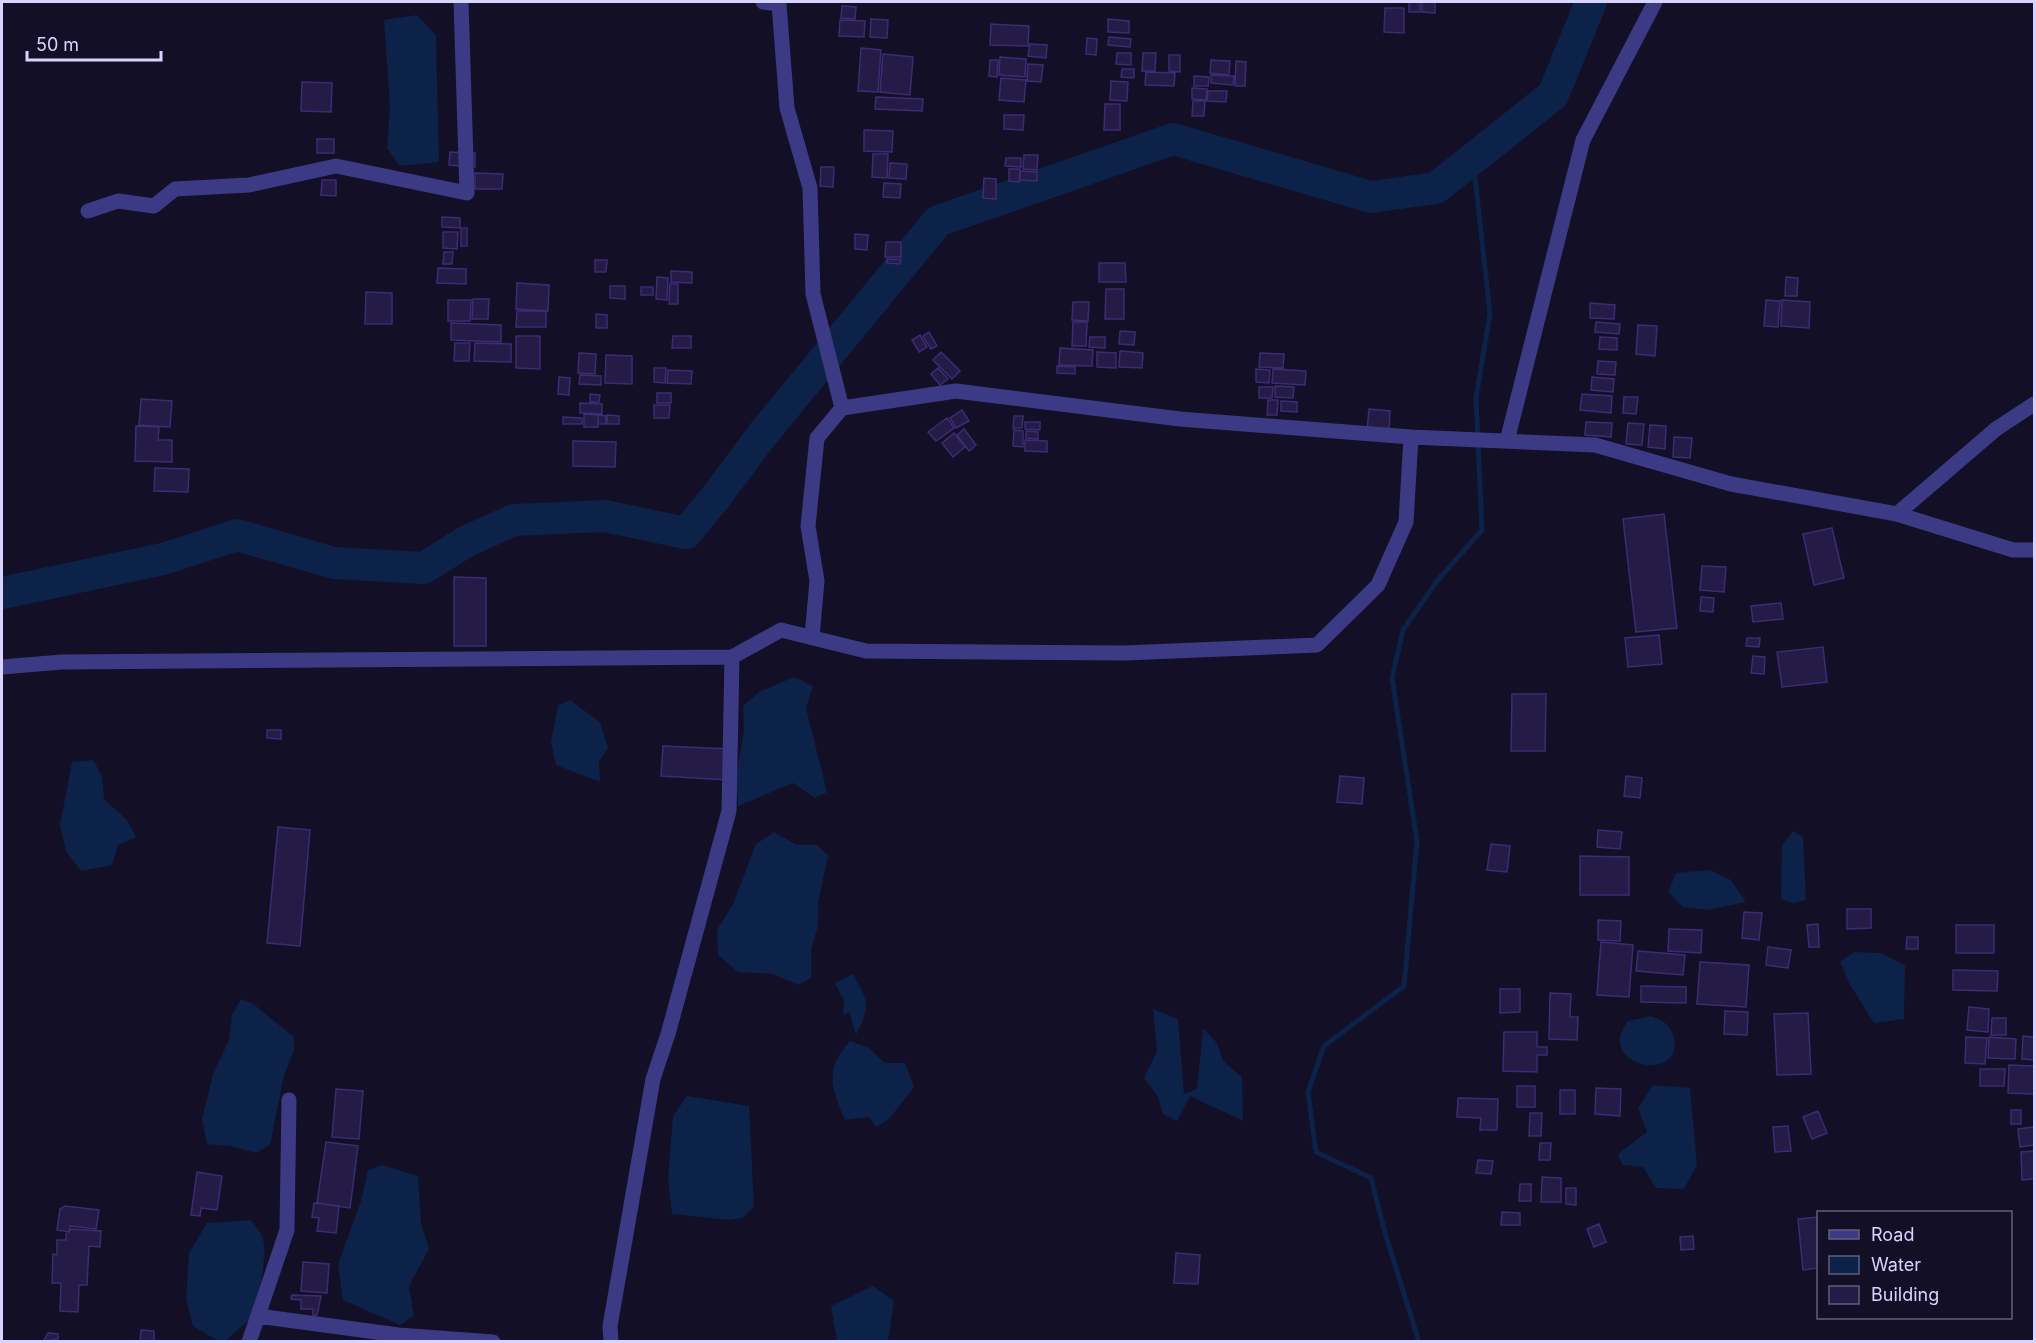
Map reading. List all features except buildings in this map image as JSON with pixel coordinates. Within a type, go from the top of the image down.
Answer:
[{"type":"street","points":[[88,211],[118,201],[154,206],[175,189],[249,185],[336,166],[467,193],[461,2]]},
{"type":"street","points":[[763,2],[778,4],[787,108],[810,188],[813,294],[842,408]]},
{"type":"street","points":[[1507,441],[1583,140],[1655,2]]},
{"type":"street","points":[[812,637],[817,580],[808,526],[818,438],[842,408],[956,391],[1180,419],[1411,437],[1595,445],[1731,484],[1897,514],[2013,550],[2034,550]]},
{"type":"street","points":[[1897,514],[1996,429],[2034,404]]},
{"type":"street","points":[[2,667],[62,662],[732,657],[781,630],[866,651],[1125,653],[1317,645],[1378,585],[1402,532],[1406,522],[1411,437]]},
{"type":"street","points":[[611,1341],[610,1326],[653,1079],[668,1034],[729,811],[732,657]]},
{"type":"street","points":[[249,1341],[287,1230],[289,1101]]},
{"type":"street","points":[[258,1316],[398,1335],[493,1341]]},
{"type":"water","points":[[417,15],[436,35],[439,162],[400,166],[387,148],[390,106],[384,20]]},
{"type":"water","points":[[794,677],[813,686],[806,708],[827,792],[815,798],[793,783],[738,806],[736,775],[744,731],[743,706],[759,692]]},
{"type":"water","points":[[570,700],[600,722],[608,748],[599,762],[600,782],[556,765],[551,742],[558,705]]},
{"type":"water","points":[[93,760],[102,776],[104,799],[127,820],[136,837],[118,845],[112,865],[81,871],[66,851],[60,825],[72,762]]},
{"type":"water","points":[[1793,831],[1803,837],[1806,900],[1793,903],[1781,899],[1782,845]]},
{"type":"water","points":[[774,832],[797,845],[817,845],[828,855],[818,904],[818,926],[811,949],[811,978],[798,985],[773,974],[738,972],[718,955],[717,930],[733,904],[756,844]]},
{"type":"water","points":[[1710,870],[1731,880],[1746,902],[1708,910],[1683,907],[1668,892],[1676,873]]},
{"type":"water","points":[[1854,952],[1881,953],[1905,965],[1904,1019],[1874,1023],[1849,983],[1840,962]]},
{"type":"water","points":[[853,974],[866,1004],[866,1010],[856,1035],[849,1012],[843,1015],[844,1001],[835,983]]},
{"type":"water","points":[[241,999],[252,1003],[294,1037],[294,1050],[284,1075],[270,1145],[256,1153],[230,1146],[207,1144],[202,1119],[213,1074],[229,1040],[232,1015]]},
{"type":"water","points":[[1153,1009],[1178,1019],[1184,1094],[1197,1089],[1203,1028],[1217,1043],[1223,1061],[1242,1077],[1243,1121],[1190,1096],[1177,1121],[1163,1114],[1158,1097],[1144,1078],[1157,1051]]},
{"type":"water","points":[[1651,1016],[1666,1024],[1674,1038],[1673,1052],[1666,1061],[1655,1065],[1642,1064],[1630,1059],[1622,1050],[1620,1037],[1628,1021]]},
{"type":"water","points":[[850,1041],[869,1048],[885,1063],[905,1063],[914,1087],[889,1119],[876,1127],[869,1117],[845,1120],[836,1098],[832,1079],[833,1070],[836,1061]]},
{"type":"water","points":[[1653,1085],[1690,1088],[1697,1165],[1684,1189],[1656,1188],[1643,1167],[1622,1165],[1618,1154],[1647,1132],[1638,1108]]},
{"type":"water","points":[[687,1096],[749,1106],[754,1206],[743,1218],[729,1220],[672,1214],[668,1179],[673,1116]]},
{"type":"water","points":[[382,1165],[418,1176],[421,1223],[429,1249],[409,1286],[414,1316],[400,1325],[343,1300],[338,1264],[361,1201],[368,1170]]},
{"type":"water","points":[[251,1220],[261,1234],[264,1244],[263,1267],[255,1306],[247,1322],[226,1341],[218,1341],[193,1326],[186,1299],[189,1253],[207,1223]]},
{"type":"water","points":[[873,1286],[894,1301],[888,1341],[837,1341],[831,1306]]},
{"type":"waterway","points":[[2,593],[163,559],[237,535],[334,563],[424,568],[465,542],[514,520],[605,516],[686,533],[762,435],[938,221],[1173,139],[1371,197],[1436,188],[1553,95],[1591,2]]},
{"type":"waterway","points":[[1419,1342],[1385,1233],[1371,1178],[1316,1152],[1308,1092],[1324,1046],[1404,986],[1417,841],[1392,678],[1403,630],[1437,581],[1482,530],[1476,398],[1490,314],[1473,159]]}]
